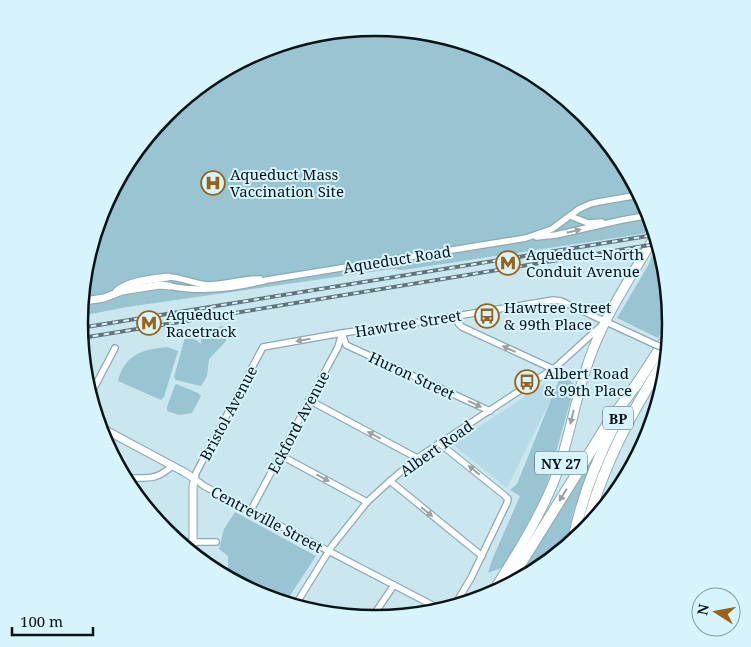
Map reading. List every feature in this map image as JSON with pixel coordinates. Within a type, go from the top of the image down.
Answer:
[{"type":"highway","name":"NY 27","points":[[499,583],[551,489],[562,459],[577,396],[586,368],[605,322],[651,243]]},
{"type":"highway","name":"BP","points":[[576,530],[596,466],[623,409],[662,346]]},
{"type":"highway","name":"BP","points":[[591,513],[611,458],[632,414],[659,370]]},
{"type":"highway","points":[[514,575],[610,422],[639,381]]},
{"type":"highway","points":[[600,502],[611,458]]},
{"type":"street","name":"Aqueduct Road","points":[[526,238],[552,229],[582,208],[594,203],[633,196]]},
{"type":"street","points":[[570,216],[588,223],[622,220]]},
{"type":"street","name":"Aqueduct Road","points":[[89,300],[100,299],[122,291],[160,286],[208,290],[252,284],[526,238],[556,235],[642,216]]},
{"type":"street","name":"Aqueduct Road","points":[[112,294],[131,283],[168,277],[209,285],[251,279],[267,280]]},
{"type":"street","name":"Hawtree Street","points":[[263,347],[554,300],[561,301],[605,322]]},
{"type":"street","points":[[455,316],[462,327],[553,369]]},
{"type":"street","points":[[605,322],[661,347]]},
{"type":"street","name":"Albert Road","points":[[298,600],[329,552],[368,502],[390,481],[417,458],[553,369],[570,356],[605,322]]},
{"type":"street","name":"Eckford Avenue","points":[[251,510],[338,347],[342,333]]},
{"type":"street","name":"Huron Street","points":[[342,333],[346,345],[490,411]]},
{"type":"street","name":"Bristol Avenue","points":[[195,480],[196,473],[263,347]]},
{"type":"street","points":[[95,386],[115,348]]},
{"type":"street","points":[[309,400],[417,458]]},
{"type":"street","name":"Centreville Street","points":[[110,432],[172,466],[204,486],[431,605]]},
{"type":"street","points":[[439,443],[508,499],[482,556],[459,598]]},
{"type":"street","points":[[280,455],[368,502]]},
{"type":"street","points":[[134,478],[159,476],[172,466]]},
{"type":"street","points":[[193,542],[193,486],[195,480]]},
{"type":"street","points":[[390,481],[482,556]]},
{"type":"street","points":[[190,542],[216,542]]},
{"type":"street","points":[[376,611],[394,585]]},
{"type":"shaded area","name":"Aqueduct Racetrack","points":[[376,36],[432,42],[468,51],[519,75],[565,108],[591,134],[624,180],[648,232],[403,270],[392,269],[127,307],[88,315],[94,267],[103,231],[118,196],[148,149],[172,120],[201,96],[232,75],[283,51],[338,39]]},
{"type":"shaded area","points":[[654,251],[660,286],[663,324],[663,330],[658,338],[617,318],[649,264]]},
{"type":"shaded area","points":[[223,326],[226,333],[226,341],[209,359],[207,376],[201,386],[176,380],[174,377],[185,337],[196,340],[201,344],[201,332]]},
{"type":"shaded area","points":[[167,347],[178,351],[164,397],[161,400],[118,381],[121,372],[130,359],[143,352]]},
{"type":"shaded area","points":[[561,375],[573,383],[571,399],[545,491],[504,567],[488,573],[520,496],[510,490],[517,484]]},
{"type":"shaded area","points":[[176,384],[201,396],[192,413],[179,415],[167,411]]},
{"type":"shaded area","points":[[544,384],[554,393],[507,488],[452,444]]},
{"type":"shaded area","points":[[586,464],[590,465],[573,513],[568,537],[519,572]]},
{"type":"shaded area","points":[[235,512],[316,556],[289,598],[283,596],[248,581],[228,570],[228,556],[219,549],[224,529]]},
{"type":"railway","points":[[88,327],[649,236]]},
{"type":"railway","points":[[89,337],[652,245]]},
{"type":"place","name":"Aqueduct Mass Vaccination Site","points":[[213,183]]},
{"type":"place","name":"Aqueduct–North Conduit Avenue","points":[[508,263]]},
{"type":"place","name":"Hawtree Street & 99th Place","points":[[487,316]]},
{"type":"place","name":"Aqueduct Racetrack","points":[[149,323]]},
{"type":"place","name":"Albert Road & 99th Place","points":[[527,382]]}]
